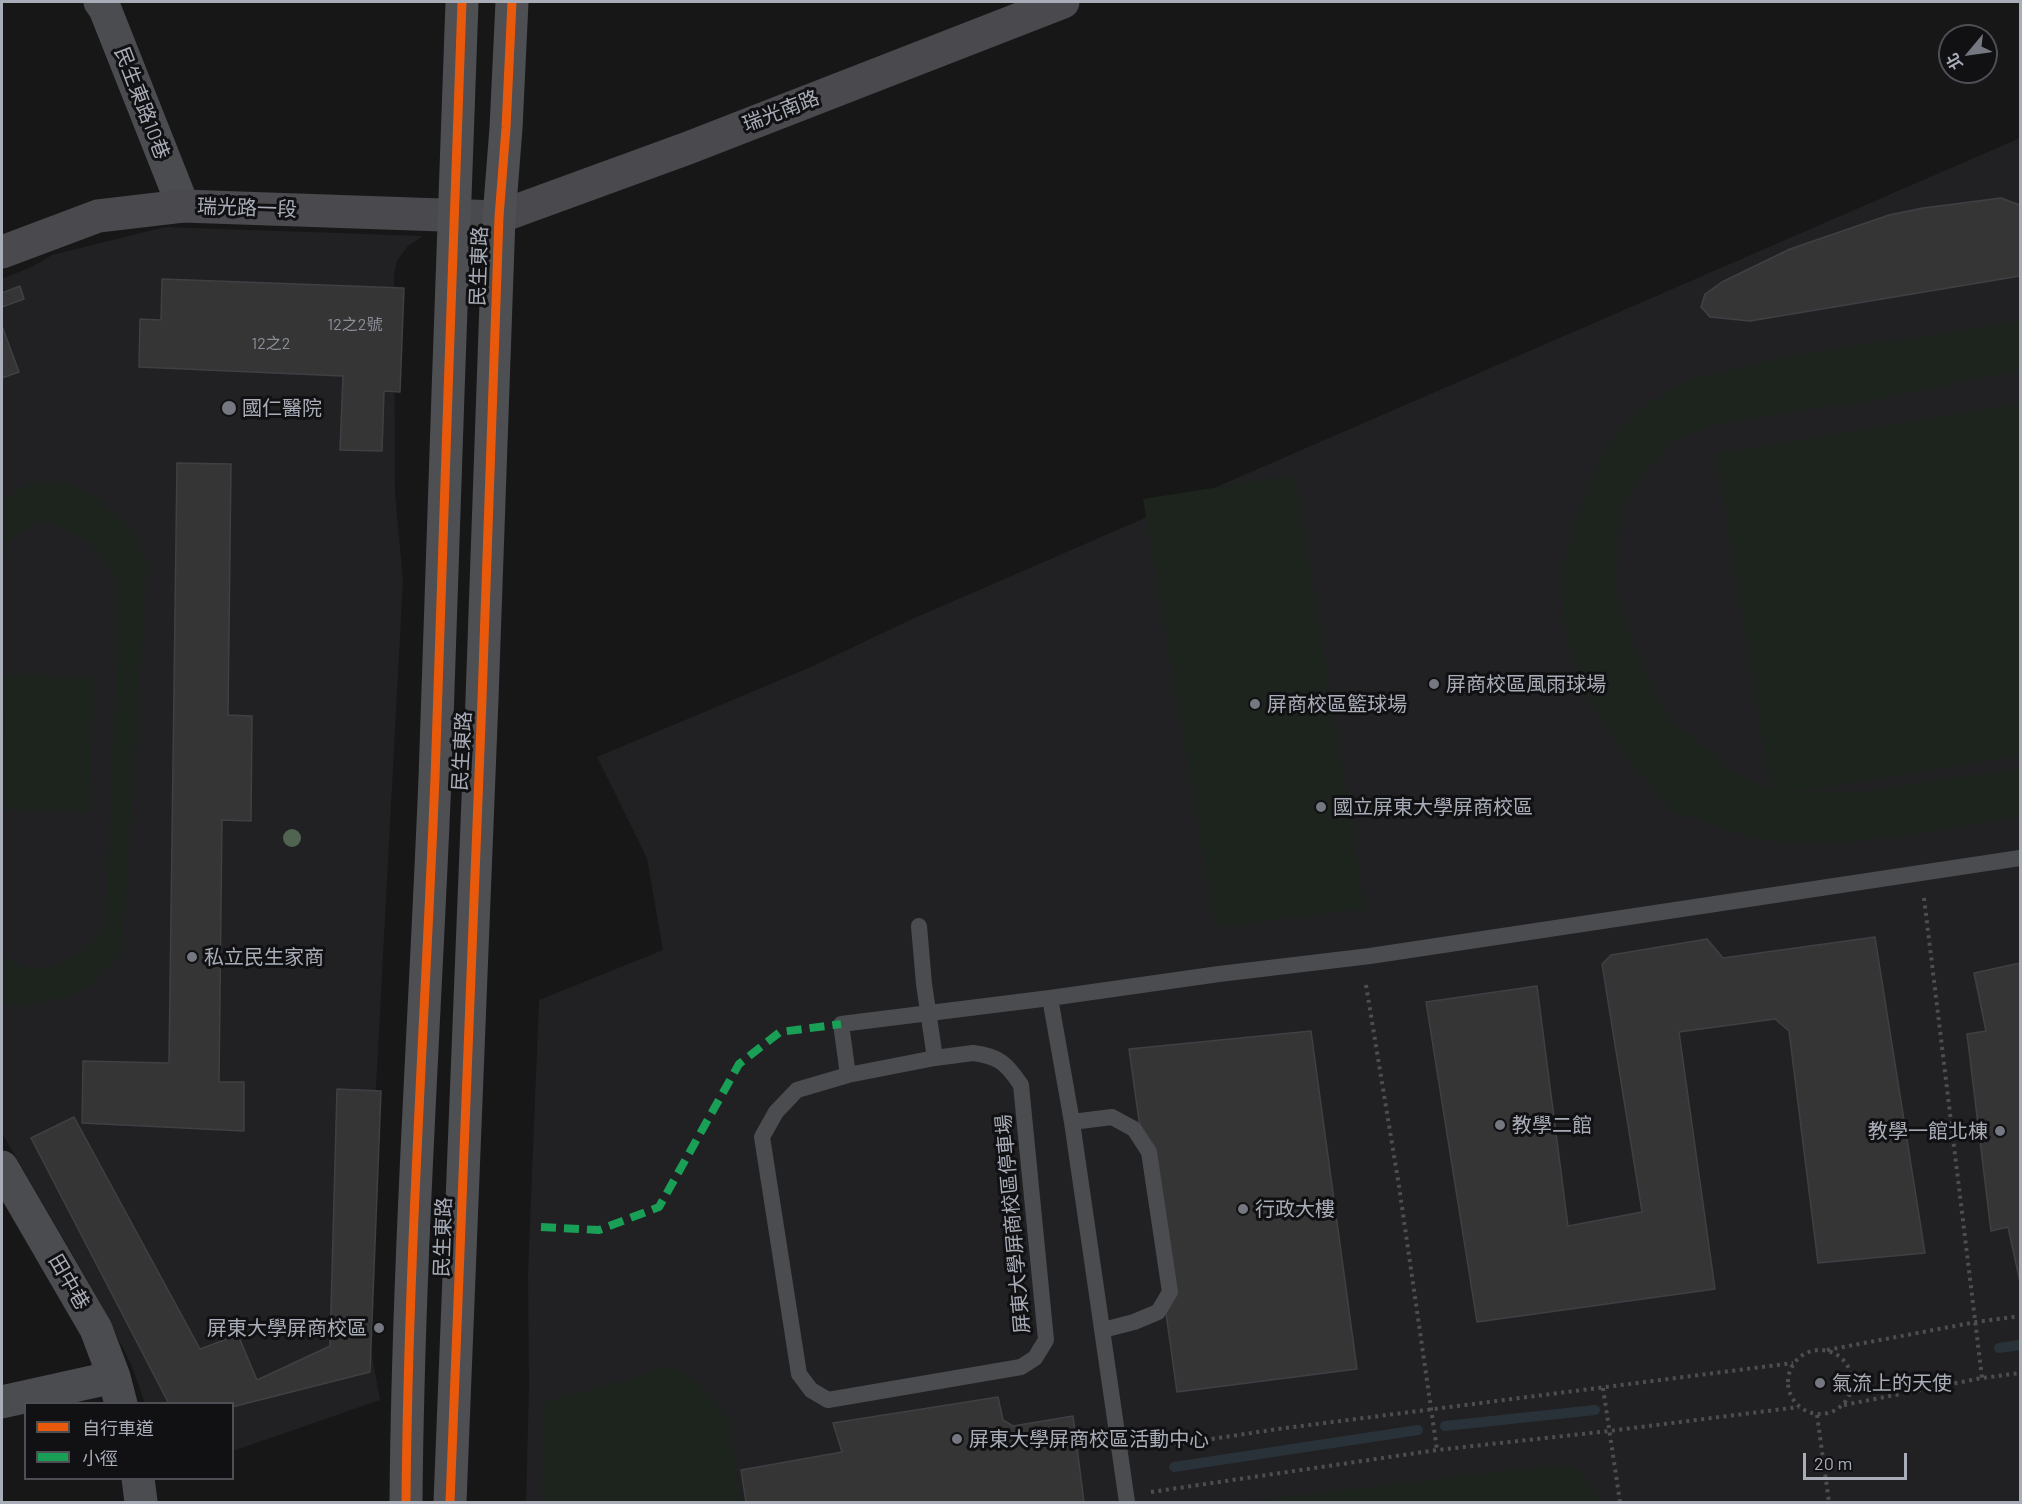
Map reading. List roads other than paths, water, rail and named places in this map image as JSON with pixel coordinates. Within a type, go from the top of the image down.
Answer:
[{"type":"main road","name":"民生東路","points":[[406,1503],[410,1309],[435,777],[462,2]]},
{"type":"main road","name":"民生東路","points":[[450,1503],[499,217],[512,2]]},
{"type":"street","name":"民生東路10巷","points":[[100,2],[105,9],[183,206]]},
{"type":"street","name":"瑞光南路","points":[[499,217],[666,156],[1063,2]]},
{"type":"street","name":"瑞光路一段","points":[[2,252],[98,216],[183,206],[499,217]]},
{"type":"street","name":"田中巷","points":[[2,1167],[96,1329],[117,1390]]},
{"type":"street","points":[[2,1402],[117,1390]]},
{"type":"street","points":[[138,1480],[141,1503]]},
{"type":"lane","points":[[848,1075],[841,1024],[1370,956],[2020,858]]},
{"type":"lane","points":[[918,926],[935,1058]]},
{"type":"lane","points":[[1050,998],[1072,1122],[1126,1499]]},
{"type":"lane","name":"屏東大學屏商校區停車場","points":[[973,1053],[991,1055],[1009,1068],[1021,1085],[1046,1340],[1035,1358],[1021,1367],[828,1400],[811,1390],[799,1374],[762,1137],[776,1112],[797,1090],[848,1075],[973,1053]]},
{"type":"lane","points":[[1072,1122],[1112,1117],[1134,1129],[1149,1152],[1170,1292],[1158,1312],[1134,1322],[1103,1330]]},
{"type":"waterway","points":[[1999,1348],[2020,1345]]},
{"type":"waterway","points":[[1445,1426],[1595,1410]]},
{"type":"waterway","points":[[1174,1467],[1418,1430]]},
{"type":"place","name":"國仁醫院","points":[[229,408]]},
{"type":"place","name":"屏商校區風雨球場","points":[[1434,684]]},
{"type":"place","name":"屏商校區籃球場","points":[[1255,704]]},
{"type":"place","name":"國立屏東大學屏商校區","points":[[1321,807]]},
{"type":"place","name":"私立民生家商","points":[[192,957]]},
{"type":"place","name":"教學二館","points":[[1500,1125]]},
{"type":"place","name":"教學一館北棟","points":[[2000,1131]]},
{"type":"place","name":"行政大樓","points":[[1243,1209]]},
{"type":"place","name":"屏東大學屏商校區","points":[[379,1328]]},
{"type":"place","name":"氣流上的天使","points":[[1820,1383]]},
{"type":"place","name":"屏東大學屏商校區活動中心","points":[[957,1439]]}]
